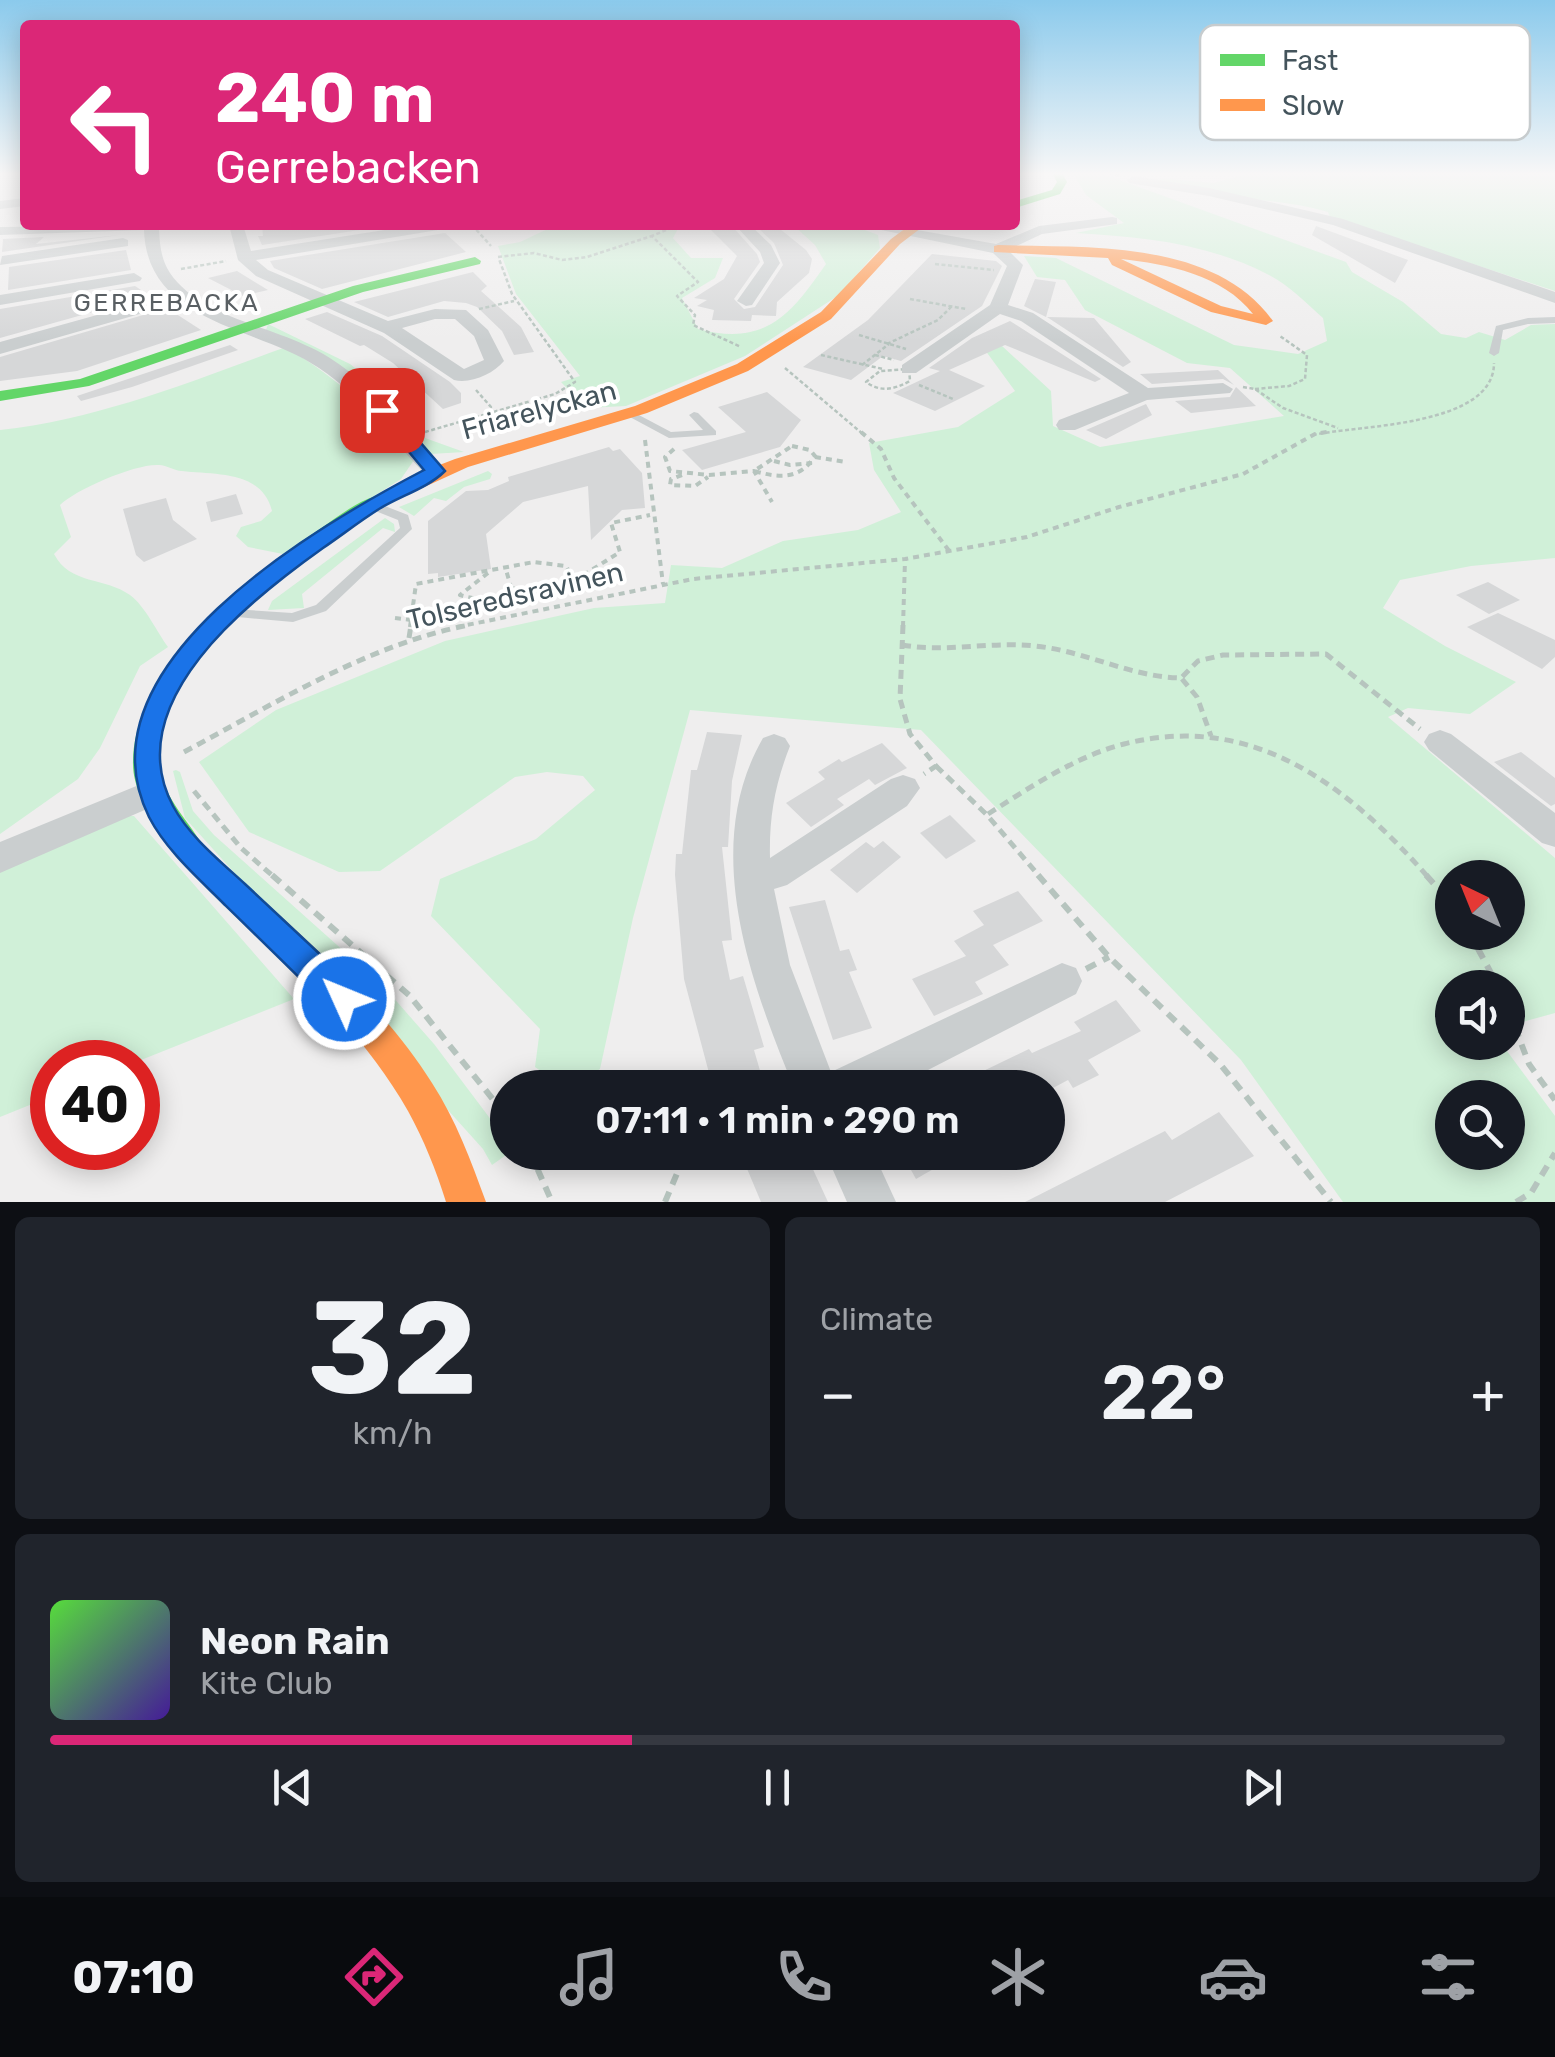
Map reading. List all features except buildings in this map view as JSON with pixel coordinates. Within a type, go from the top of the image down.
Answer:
[{"type":"street","points":[[998,248],[1046,229]]},
{"type":"street","points":[[1355,229],[1555,298]]},
{"type":"street","points":[[0,231],[18,230]]},
{"type":"street","points":[[0,241],[18,230]]},
{"type":"street","points":[[151,230],[151,253],[166,282],[196,304],[321,360],[382,410],[435,471]]},
{"type":"street","points":[[237,230],[245,257],[262,273],[420,342],[461,376],[488,367],[494,359],[482,334],[460,314],[435,314],[389,326]]},
{"type":"street","points":[[245,257],[413,230]]},
{"type":"street","points":[[746,301],[769,277],[772,266],[770,253],[747,230]]},
{"type":"street","points":[[910,230],[998,248],[1112,255],[1156,261],[1224,285],[1246,298],[1266,321],[1256,324],[1232,315],[1118,262],[1112,255]]},
{"type":"street","name":"Friarelyckan","points":[[466,1202],[442,1134],[368,1022],[198,859],[162,815],[151,793],[148,743],[166,686],[202,636],[226,613],[372,505],[435,471],[641,421],[767,361],[837,306],[910,230]]},
{"type":"street","points":[[0,286],[1,261],[123,242]]},
{"type":"street","points":[[910,375],[994,310],[1015,265],[998,248]]},
{"type":"street","points":[[0,396],[83,383],[326,299],[410,274],[487,259]]},
{"type":"street","points":[[0,300],[134,278]]},
{"type":"street","points":[[0,348],[158,304]]},
{"type":"street","points":[[994,310],[1027,317],[1144,394]]},
{"type":"street","points":[[1067,425],[1144,394],[1223,388]]},
{"type":"street","points":[[1440,742],[1555,833]]},
{"type":"street","points":[[774,746],[761,767],[754,880],[766,961],[809,1070]]},
{"type":"street","points":[[754,880],[774,874],[896,797],[904,788]]},
{"type":"street","points":[[0,858],[151,793]]},
{"type":"street","points":[[882,1070],[1062,981]]},
{"type":"street","points":[[857,1170],[872,1202]]},
{"type":"lane","points":[[1494,354],[1499,328],[1555,320]]},
{"type":"lane","points":[[641,421],[682,436],[712,433],[694,415]]},
{"type":"lane","points":[[226,613],[293,618],[321,608],[406,529],[404,518],[372,505]]},
{"type":"path","points":[[487,259],[534,253],[562,260],[587,257],[666,230]]},
{"type":"path","points":[[652,236],[698,282],[677,296],[695,314],[693,324],[767,361],[881,449],[894,478],[950,553]]},
{"type":"path","points":[[176,269],[245,257]]},
{"type":"path","points":[[935,264],[1014,272]]},
{"type":"path","points":[[910,299],[994,310]]},
{"type":"path","points":[[460,314],[516,301]]},
{"type":"path","points":[[862,366],[898,335],[943,318],[952,306]]},
{"type":"path","points":[[859,336],[930,356]]},
{"type":"path","points":[[1223,388],[1290,386],[1305,379],[1307,355],[1292,344]]},
{"type":"path","name":"Tolseredsravinen","points":[[185,751],[329,674],[409,638],[662,584],[905,559],[1027,537],[1119,506],[1243,474],[1306,438],[1414,421],[1467,404],[1480,395],[1494,376],[1494,354]]},
{"type":"path","points":[[821,355],[910,375],[954,400]]},
{"type":"path","points":[[887,370],[870,376],[868,385],[887,390],[910,375]]},
{"type":"path","points":[[461,376],[491,407],[476,441]]},
{"type":"path","points":[[1254,389],[1283,408],[1342,430]]},
{"type":"path","points":[[641,421],[662,584]]},
{"type":"path","points":[[682,436],[665,459],[670,471],[709,475],[754,472],[785,477],[803,472],[815,457]]},
{"type":"path","points":[[754,472],[774,461],[779,451],[792,446],[810,450],[815,457],[846,462]]},
{"type":"path","points":[[774,461],[790,465],[812,463]]},
{"type":"path","points":[[754,472],[772,502]]},
{"type":"path","points":[[686,474],[673,478],[670,485],[696,486],[709,475]]},
{"type":"path","points":[[506,570],[512,586],[526,594],[565,589],[620,552],[611,523],[652,515]]},
{"type":"path","points":[[905,559],[900,699],[910,734],[936,766],[987,815],[1109,957],[1220,1064],[1331,1202]]},
{"type":"path","points":[[409,638],[416,584],[554,562],[566,566],[574,581]]},
{"type":"path","points":[[489,573],[460,594],[492,598],[505,594],[512,586]]},
{"type":"path","points":[[395,618],[411,620]]},
{"type":"path","points":[[902,645],[942,652],[1000,644],[1035,645],[1068,651],[1109,668],[1182,678],[1197,697],[1211,736]]},
{"type":"path","points":[[1182,678],[1198,661],[1223,655],[1326,654],[1440,742]]},
{"type":"path","points":[[987,815],[1022,790],[1128,740],[1152,736],[1232,737],[1268,748],[1308,768],[1364,812],[1435,882]]},
{"type":"path","points":[[186,739],[186,763]]},
{"type":"path","points":[[904,788],[936,766]]},
{"type":"path","points":[[192,787],[240,848],[409,995],[490,1096]]},
{"type":"path","points":[[1525,1056],[1555,1100]]},
{"type":"path","points":[[1516,1202],[1531,1193],[1555,1153]]},
{"type":"path","points":[[538,1170],[552,1202]]},
{"type":"path","points":[[666,1202],[679,1170]]},
{"type":"green space","points":[[1095,229],[1255,229],[1346,262],[1352,272],[1403,302],[1441,334],[1466,338],[1479,332],[1505,340],[1531,325],[1555,324],[1555,558],[1471,566],[1400,580],[1383,608],[1445,646],[1516,682],[1470,714],[1408,708],[1388,717],[1555,858],[1555,1013],[1525,1021],[1525,970],[1435,970],[1435,1060],[1514,1060],[1555,1116],[1555,1202],[1343,1202],[1241,1060],[921,730],[690,710],[633,918],[598,1070],[535,1067],[540,1029],[431,916],[440,879],[536,839],[595,790],[583,776],[547,772],[515,777],[380,871],[339,872],[249,832],[199,762],[276,710],[445,641],[594,608],[665,603],[671,565],[722,568],[783,541],[858,530],[901,512],[874,470],[869,443],[958,427],[1015,391],[985,350],[1002,346],[1051,391],[1053,426],[1100,447],[1284,416],[1230,368],[1187,363],[1085,310],[1065,280],[1037,277],[1024,256],[1056,258],[1234,345],[1298,354],[1327,341],[1323,318],[1275,278],[1198,248],[1076,233]]},
{"type":"green space","points":[[1367,229],[1555,229],[1555,291]]},
{"type":"green space","points":[[545,230],[677,230],[673,238],[691,258],[723,258],[715,278],[682,298],[698,329],[722,333],[759,330],[801,298],[826,264],[815,245],[798,230],[865,230],[878,235],[880,248],[839,295],[745,356],[626,406],[586,408],[561,382],[580,376],[516,294],[498,246],[520,242]]},
{"type":"green space","points":[[268,324],[350,364],[392,398],[425,438],[464,452],[431,454],[398,419],[266,330]]},
{"type":"green space","points":[[286,347],[355,398],[414,460],[401,479],[283,554],[248,547],[236,536],[241,527],[261,521],[272,511],[258,488],[236,477],[149,465],[107,478],[60,505],[71,537],[54,554],[61,564],[78,576],[130,595],[168,647],[140,666],[100,748],[78,779],[0,834],[0,430],[110,408]]},
{"type":"green space","points":[[488,471],[492,474],[490,479],[464,487],[446,501],[434,498],[414,516],[399,507]]},
{"type":"green space","points":[[385,518],[394,524],[395,532],[383,528],[302,594],[304,608],[268,610],[272,601]]},
{"type":"green space","points":[[173,771],[180,772],[193,811],[214,835],[384,987],[434,1044],[490,1118],[490,1161],[483,1149],[185,818]]},
{"type":"green space","points":[[119,816],[134,816],[294,999],[160,1052],[160,1040],[30,1040],[30,1105],[0,1117],[0,868]]},
{"type":"traffic: fast","points":[[0,396],[83,383],[358,289],[475,261]]},
{"type":"traffic: fast","points":[[189,848],[160,808],[147,773],[152,722],[170,683],[197,646],[231,610],[306,548],[376,502]]},
{"type":"traffic: slow","points":[[376,502],[461,463],[641,410],[743,368],[826,316],[885,251],[911,230]]},
{"type":"traffic: slow","points":[[998,249],[1093,253],[1127,256],[1193,269],[1246,297],[1266,321],[1216,309],[1117,262],[1112,255]]},
{"type":"traffic: slow","points":[[189,848],[351,1008],[387,1050],[419,1096],[446,1146],[466,1202]]},
{"type":"district","name":"GERREBACKA","points":[[167,302]]},
{"type":"route","points":[[344,999],[198,859],[162,815],[148,780],[148,743],[166,686],[202,636],[226,613],[314,544],[372,505],[435,471],[382,410]]}]
